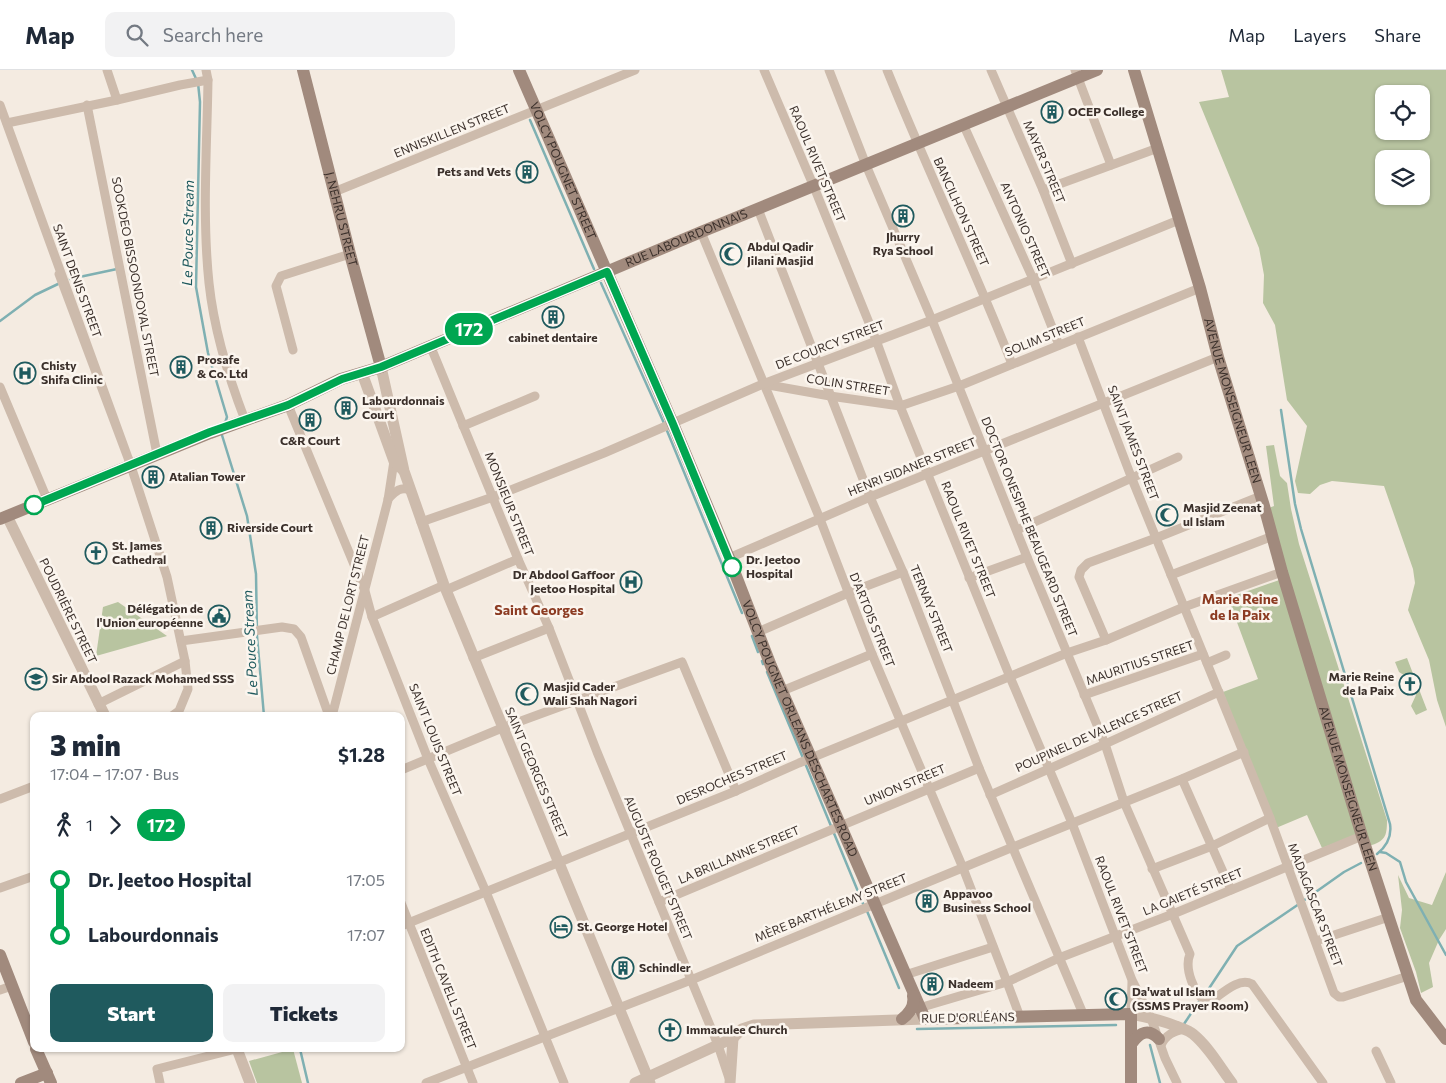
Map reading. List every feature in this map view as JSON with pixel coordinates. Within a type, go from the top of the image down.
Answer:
[{"type":"main road","name":"J. NEHRU STREET","points":[[303,70],[381,367]]},
{"type":"main road","name":"VOLCY POUGNET STREET","points":[[519,70],[607,272]]},
{"type":"main road","name":"RUE LABOURDONNAIS","points":[[4,518],[210,432],[288,405],[342,379],[381,367],[701,232],[964,126],[1007,108],[1076,74],[1097,70]]},
{"type":"main road","name":"AVENUE MONSEIGNEUR LEEN","points":[[1134,70],[1200,288],[1218,357],[1273,536],[1282,572],[1388,917],[1416,1000],[1446,1039]]},
{"type":"main road","name":"VOLCY POUGNET ORLEANS DESCHARTES ROAD","points":[[607,272],[668,426],[729,558],[782,691],[812,759],[834,829],[874,904],[922,1014]]},
{"type":"main road","points":[[0,956],[6,988],[30,1026]]},
{"type":"main road","points":[[902,1019],[912,1010],[914,1000],[912,992]]},
{"type":"main road","name":"RUE D'ORLÉANS","points":[[922,1014],[1020,1018],[1131,1014]]},
{"type":"main road","points":[[1131,1014],[1131,1083]]},
{"type":"main road","points":[[1132,1044],[1136,1037],[1143,1032],[1151,1033],[1160,1042]]},
{"type":"main road","points":[[21,1083],[49,1078],[37,1052]]},
{"type":"street","points":[[107,70],[117,100]]},
{"type":"street","points":[[206,70],[208,80],[206,217],[209,283],[220,345],[245,420]]},
{"type":"street","name":"ENNISKILLEN STREET","points":[[334,192],[538,111],[635,70]]},
{"type":"street","name":"RAOUL RIVET STREET","points":[[764,70],[876,340],[900,406],[969,578],[1050,768],[1132,980],[1151,1018],[1177,1083]]},
{"type":"street","name":"DOCTOR ONESIPHE BEAUGEARD STREET","points":[[829,70],[866,165],[932,320],[1027,557],[1105,744],[1124,802],[1190,954],[1187,965],[1188,972],[1201,997],[1211,1001],[1240,982],[1252,984],[1323,1083]]},
{"type":"street","name":"BANCILHON STREET","points":[[887,70],[986,298],[1012,364]]},
{"type":"street","name":"MAYER STREET","points":[[991,70],[1043,190],[1072,264]]},
{"type":"street","points":[[1076,74],[1111,165]]},
{"type":"street","points":[[7,123],[208,80]]},
{"type":"street","name":"SAINT DENIS STREET","points":[[0,105],[131,466],[167,577],[185,661],[188,689],[178,712]]},
{"type":"street","name":"SOOKDEO BISSOONDOYAL STREET","points":[[87,105],[157,454]]},
{"type":"street","name":"ANTONIO STREET","points":[[964,126],[1034,279],[1059,346]]},
{"type":"street","points":[[1043,190],[1158,148]]},
{"type":"street","name":"TERNAY STREET","points":[[758,209],[830,396],[903,572],[979,768],[1084,1016]]},
{"type":"street","name":"DE COURCY STREET","points":[[421,522],[493,497],[668,426],[763,384],[932,320],[1178,220]]},
{"type":"street","name":"D'ARTOIS STREET","points":[[701,232],[820,519],[872,654],[962,868],[1008,982],[1020,1018]]},
{"type":"street","points":[[293,350],[276,286],[278,281],[282,276],[350,254]]},
{"type":"street","name":"SAINT DENIS STREET","points":[[59,274],[65,289],[131,466],[59,274]]},
{"type":"street","name":"SOLIM STREET","points":[[900,406],[959,386],[1200,288]]},
{"type":"street","name":"SAINT JAMES STREET","points":[[1078,337],[1132,479],[1244,752]]},
{"type":"street","name":"MONSIEUR STREET","points":[[430,345],[518,559],[549,628],[577,700]]},
{"type":"street","name":"HENRI SIDANER STREET","points":[[729,558],[870,496],[1218,357]]},
{"type":"street","name":"SAINT GEORGES STREET","points":[[381,367],[404,471],[445,588],[649,1080]]},
{"type":"street","name":"SAINT GEORGES STREET","points":[[362,373],[394,461],[404,471]]},
{"type":"street","name":"COLIN STREET","points":[[763,384],[900,406]]},
{"type":"street","points":[[0,387],[47,499]]},
{"type":"street","points":[[463,426],[535,396]]},
{"type":"street","name":"SAINT LOUIS STREET","points":[[288,405],[364,590],[372,617],[428,759],[486,892],[564,1083]]},
{"type":"street","points":[[379,422],[392,418]]},
{"type":"street","points":[[1017,530],[1178,457]]},
{"type":"street","name":"CHAMP DE LORT STREET","points":[[332,712],[388,500],[394,461]]},
{"type":"street","points":[[388,500],[398,490],[404,488],[410,490]]},
{"type":"street","points":[[1106,640],[1079,577],[1081,570],[1088,563],[1261,496]]},
{"type":"street","name":"POUDRIÈRE STREET","points":[[4,518],[102,712]]},
{"type":"street","points":[[1171,575],[1273,536]]},
{"type":"street","points":[[969,578],[1027,557]]},
{"type":"street","points":[[372,617],[518,559]]},
{"type":"street","points":[[758,632],[848,593],[903,572]]},
{"type":"street","name":"DESROCHES STREET","points":[[405,924],[736,791],[799,763],[1067,653],[1106,640],[1184,607],[1282,572]]},
{"type":"street","points":[[181,641],[244,631],[288,627],[298,632],[301,636],[330,712]]},
{"type":"street","points":[[473,658],[549,628]]},
{"type":"street","points":[[782,691],[872,654]]},
{"type":"street","name":"MAURITIUS STREET","points":[[1084,695],[1205,658],[1226,655]]},
{"type":"street","points":[[98,704],[185,661]]},
{"type":"street","points":[[405,768],[502,728],[682,662],[736,791]]},
{"type":"street","name":"POUPINEL DE VALENCE STREET","points":[[990,795],[1219,692]]},
{"type":"street","name":"AUGUSTE ROUGET STREET","points":[[577,700],[630,834],[718,1045],[730,1081]]},
{"type":"street","name":"MÈRE BARTHÉLEMY STREET","points":[[426,1083],[691,980],[1244,752]]},
{"type":"street","name":"MADAGASCAR STREET","points":[[1244,752],[1334,993],[1343,997],[1408,976]]},
{"type":"street","name":"UNION STREET","points":[[834,829],[979,768]]},
{"type":"street","points":[[1182,779],[1231,890]]},
{"type":"street","points":[[0,800],[30,788]]},
{"type":"street","points":[[1152,869],[1212,846],[1270,818]]},
{"type":"street","name":"LA BRILLANNE STREET","points":[[659,902],[834,829]]},
{"type":"street","name":"LA GAIETÉ STREET","points":[[922,1014],[1008,982],[1060,958],[1173,914],[1362,836]]},
{"type":"street","points":[[0,888],[30,877]]},
{"type":"street","points":[[1316,941],[1388,917]]},
{"type":"street","name":"EDITH CAVELL STREET","points":[[405,924],[473,1083]]},
{"type":"street","points":[[905,975],[993,946]]},
{"type":"street","points":[[1131,1014],[1132,980]]},
{"type":"street","name":"RUE D'ORLÉANS","points":[[635,1083],[649,1080],[734,1038],[742,1030],[754,1025],[902,1019],[922,1014]]},
{"type":"street","name":"RUE D'ORLÉANS","points":[[1131,1014],[1185,1029],[1201,1041],[1232,1083]]},
{"type":"street","points":[[1160,1042],[1177,1030],[1185,1029]]},
{"type":"street","points":[[730,1081],[734,1038]]},
{"type":"street","points":[[1376,1051],[1391,1083]]},
{"type":"street","points":[[160,1083],[156,1069],[222,1052]]},
{"type":"street","points":[[235,1052],[250,1083]]},
{"type":"green space","points":[[1221,70],[1446,70],[1446,727],[1437,700],[1429,660],[1408,610],[1415,583],[1413,569],[1384,486],[1332,481],[1320,485],[1310,494],[1298,493],[1295,481],[1307,426],[1287,400],[1275,325],[1263,303],[1264,275],[1259,248],[1199,102],[1229,97]]},
{"type":"green space","points":[[1274,445],[1280,476],[1287,483],[1299,544],[1387,820],[1384,838],[1369,846],[1363,832],[1322,848],[1307,815],[1276,828],[1223,692],[1258,679],[1228,598],[1288,577],[1269,508],[1274,506],[1266,446]]},
{"type":"green space","points":[[118,602],[167,636],[96,656],[103,607]]},
{"type":"green space","points":[[1407,658],[1427,710],[1416,715],[1411,706],[1416,695],[1407,677],[1399,672],[1395,662]]},
{"type":"green space","points":[[1446,872],[1446,929],[1429,963],[1433,987],[1421,993],[1416,972],[1400,928],[1402,910],[1398,875],[1409,898],[1432,905]]},
{"type":"green space","points":[[282,1052],[294,1052],[302,1083],[257,1083],[249,1061]]},
{"type":"waterway","name":"Le Pouce Stream","points":[[192,70],[198,83],[200,102],[196,287],[208,353],[227,417],[225,423]]},
{"type":"waterway","points":[[530,120],[594,269]]},
{"type":"waterway","points":[[70,279],[117,269]]},
{"type":"waterway","points":[[601,283],[663,421],[742,613]]},
{"type":"waterway","points":[[0,321],[35,295],[58,284]]},
{"type":"waterway","points":[[1281,410],[1295,504],[1301,529],[1390,824],[1388,841],[1377,854]]},
{"type":"waterway","name":"Le Pouce Stream","points":[[221,432],[247,516],[256,574],[257,636],[264,712]]},
{"type":"waterway","points":[[752,636],[758,652]]},
{"type":"waterway","points":[[767,672],[803,758]]},
{"type":"waterway","points":[[805,763],[864,906]]},
{"type":"waterway","points":[[1380,852],[1386,853],[1400,862],[1406,882],[1446,955]]},
{"type":"waterway","points":[[1303,901],[1344,872],[1361,863]]},
{"type":"waterway","points":[[1204,996],[1237,946],[1299,904]]},
{"type":"waterway","points":[[867,911],[899,988]]},
{"type":"waterway","points":[[1184,1024],[1200,1000]]},
{"type":"waterway","points":[[917,1029],[1116,1025]]},
{"type":"waterway","points":[[1150,1045],[1160,1083]]},
{"type":"waterway","points":[[301,1052],[308,1083]]},
{"type":"bus line","name":"172","points":[[34,505],[210,432],[288,405],[342,379],[381,367],[607,272],[732,567]]},
{"type":"place","name":"OCEP College","points":[[1052,112]]},
{"type":"place","name":"Pets and Vets","points":[[527,172]]},
{"type":"place","name":"Jhurry Rya School","points":[[903,216]]},
{"type":"place","name":"Abdul Qadir Jilani Masjid","points":[[731,254]]},
{"type":"place","name":"cabinet dentaire","points":[[553,317]]},
{"type":"place","name":"Prosafe & Co. Ltd","points":[[181,367]]},
{"type":"place","name":"Chisty Shifa Clinic","points":[[25,373]]},
{"type":"place","name":"Labourdonnais Court","points":[[346,408]]},
{"type":"place","name":"C&R Court","points":[[310,420]]},
{"type":"place","name":"Atalian Tower","points":[[153,477]]},
{"type":"place","name":"Masjid Zeenat ul Islam","points":[[1167,515]]},
{"type":"place","name":"Riverside Court","points":[[211,528]]},
{"type":"place","name":"St. James Cathedral","points":[[96,553]]},
{"type":"place","name":"Dr. Jeetoo Hospital","points":[[732,567]]},
{"type":"place","name":"Dr Abdool Gaffoor Jeetoo Hospital","points":[[631,582]]},
{"type":"place","name":"Délégation de l'Union européenne","points":[[219,616]]},
{"type":"place","name":"Sir Abdool Razack Mohamed SSS","points":[[36,679]]},
{"type":"place","name":"Marie Reine de la Paix","points":[[1410,684]]},
{"type":"place","name":"Masjid Cader Wali Shah Nagori","points":[[527,694]]},
{"type":"place","name":"Appavoo Business School","points":[[927,901]]},
{"type":"place","name":"St. George Hotel","points":[[561,927]]},
{"type":"place","name":"Schindler","points":[[623,968]]},
{"type":"place","name":"Nadeem","points":[[932,984]]},
{"type":"place","name":"Da'wat ul Islam (SSMS Prayer Room)","points":[[1116,999]]},
{"type":"place","name":"Immaculee Church","points":[[670,1030]]},
{"type":"district","name":"Marie Reine de la Paix","points":[[1240,608]]},
{"type":"district","name":"Saint Georges","points":[[539,610]]}]
